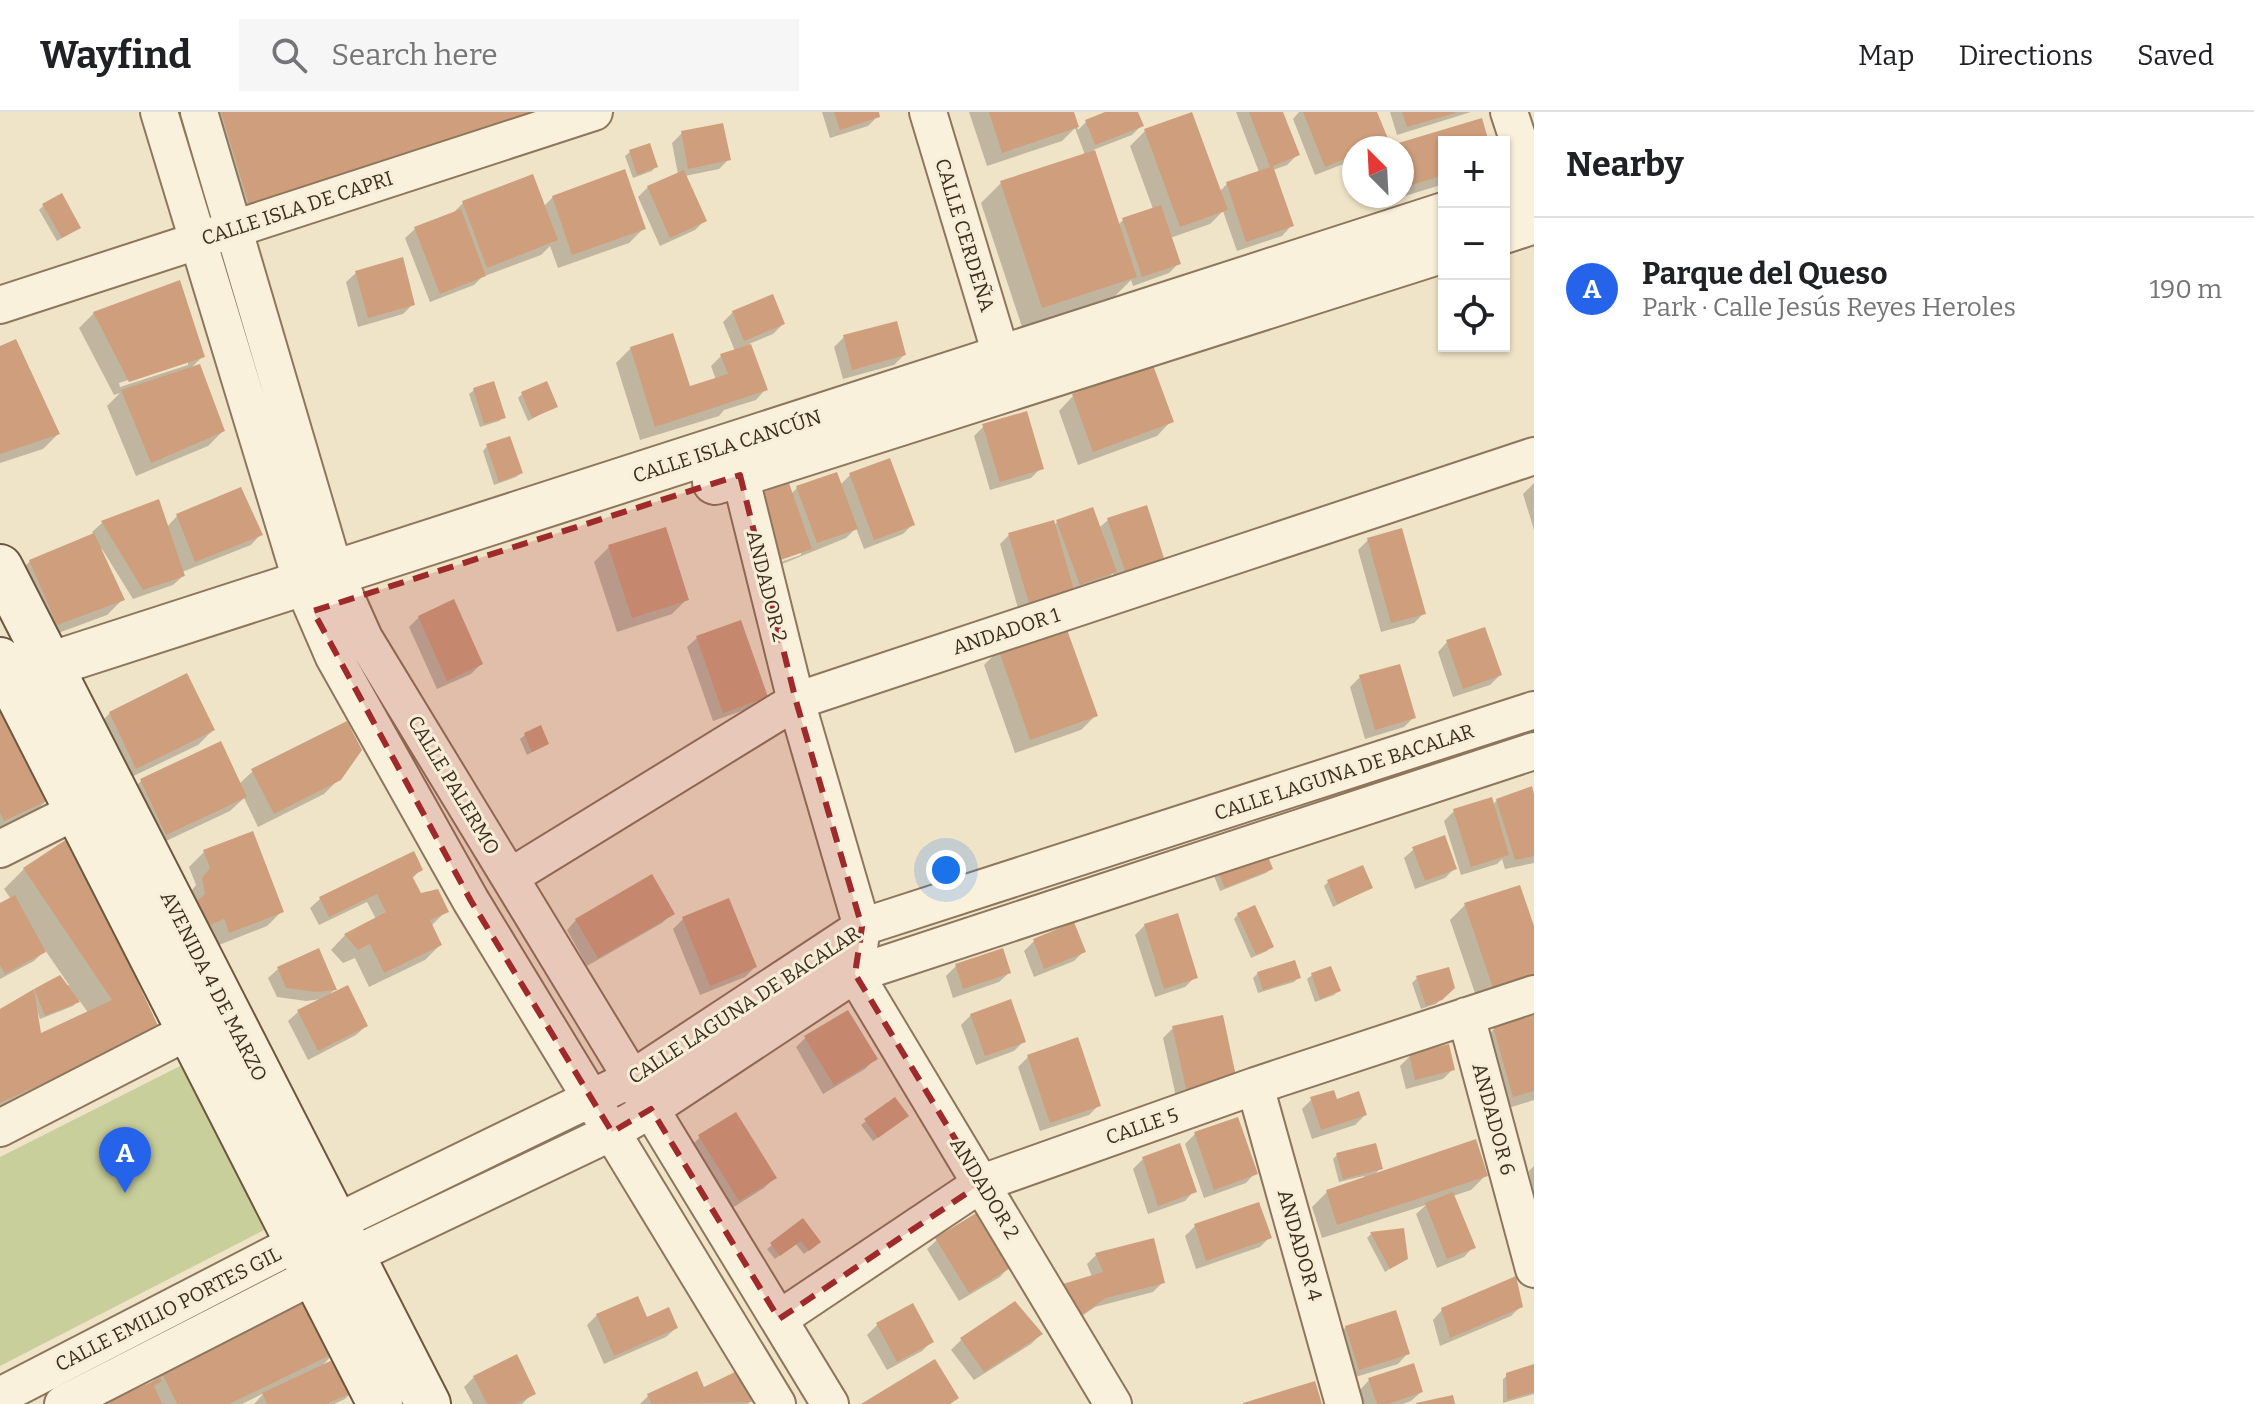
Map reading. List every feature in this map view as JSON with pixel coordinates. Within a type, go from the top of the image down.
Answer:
[{"type":"street","name":"CALLE PALERMO","points":[[159,112],[198,240],[325,592],[364,638],[830,1404]]},
{"type":"street","name":"CALLE PALERMO","points":[[199,112],[233,227],[325,592],[334,657],[471,901],[777,1404]]},
{"type":"street","name":"CALLE ISLA DE CAPRI","points":[[0,305],[594,112]]},
{"type":"street","name":"CALLE CERDEÑA","points":[[928,112],[1003,374]]},
{"type":"street","points":[[1509,112],[1534,187],[1510,194]]},
{"type":"street","name":"CALLE ISLA CANCÚN","points":[[325,592],[740,475],[1003,374],[1438,217]]},
{"type":"street","points":[[1510,229],[1534,221]]},
{"type":"street","name":"CALLE ISLA CANCÚN","points":[[30,681],[325,592],[1003,374],[1438,252]]},
{"type":"street","name":"ANDADOR 1","points":[[510,877],[796,701],[1534,456]]},
{"type":"street","name":"ANDADOR 2","points":[[740,475],[796,701],[862,927]]},
{"type":"street","name":"AVENIDA 4 DE MARZO","points":[[0,567],[30,681],[76,811],[380,1404]]},
{"type":"street","name":"AVENIDA 4 DE MARZO","points":[[30,681],[228,1011],[428,1404]]},
{"type":"street","name":"CALLE LAGUNA DE BACALAR","points":[[344,1239],[591,1098],[633,1078],[862,927],[1534,710]]},
{"type":"street","name":"CALLE LAGUNA DE BACALAR","points":[[344,1239],[612,1132],[855,974],[1534,751]]},
{"type":"street","points":[[0,849],[76,811]]},
{"type":"street","points":[[855,974],[862,927]]},
{"type":"street","name":"ANDADOR 2","points":[[855,974],[1113,1404]]},
{"type":"street","name":"CALLE 5","points":[[779,1319],[982,1183],[1255,1086],[1534,994]]},
{"type":"street","points":[[0,1128],[228,1011]]},
{"type":"street","name":"ANDADOR 6","points":[[1466,1016],[1534,1269]]},
{"type":"street","name":"ANDADOR 4","points":[[1255,1086],[1344,1404]]},
{"type":"street","name":"CALLE EMILIO PORTES GIL","points":[[63,1404],[344,1239]]},
{"type":"street","name":"CALLE EMILIO PORTES GIL","points":[[0,1396],[306,1259]]},
{"type":"highlighted area","points":[[740,475],[796,701],[862,927],[855,974],[982,1183],[779,1319],[651,1109],[612,1132],[471,901],[313,611]]},
{"type":"green space","points":[[190,1061],[266,1229],[0,1366],[0,1157]]},
{"type":"building","points":[[221,112],[535,112],[535,113],[250,208]]},
{"type":"building","points":[[834,112],[879,112],[880,117],[840,130]]},
{"type":"building","points":[[989,112],[1074,112],[1079,127],[1002,153]]},
{"type":"building","points":[[1105,112],[1138,112],[1144,126],[1095,145],[1085,120]]},
{"type":"building","points":[[1192,112],[1228,210],[1180,227],[1144,129]]},
{"type":"building","points":[[1249,112],[1283,112],[1300,155],[1273,166],[1294,226],[1246,242],[1226,182],[1270,167]]},
{"type":"building","points":[[1303,112],[1377,112],[1387,136],[1342,136],[1342,160],[1325,167]]},
{"type":"building","points":[[1402,112],[1455,112],[1455,113],[1407,127]]},
{"type":"building","points":[[1482,118],[1487,136],[1438,136],[1438,177],[1414,184],[1414,138]]},
{"type":"building","points":[[723,123],[731,160],[688,169],[681,131]]},
{"type":"building","points":[[650,143],[658,167],[637,175],[629,150]]},
{"type":"building","points":[[1095,150],[1137,277],[1042,308],[1000,181]]},
{"type":"building","points":[[625,169],[646,229],[572,255],[552,196]]},
{"type":"building","points":[[684,170],[707,221],[670,238],[647,186]]},
{"type":"building","points":[[533,174],[558,240],[487,268],[462,201]]},
{"type":"building","points":[[62,193],[81,228],[62,238],[42,204]]},
{"type":"building","points":[[1161,205],[1181,264],[1142,277],[1122,218]]},
{"type":"building","points":[[461,209],[486,276],[440,294],[414,227]]},
{"type":"building","points":[[403,257],[415,305],[368,318],[355,271]]},
{"type":"building","points":[[180,280],[205,357],[129,382],[93,312]]},
{"type":"building","points":[[773,294],[785,324],[744,341],[732,311]]},
{"type":"building","points":[[897,321],[906,355],[852,370],[843,335]]},
{"type":"building","points":[[673,333],[690,386],[728,374],[720,354],[751,344],[768,390],[655,427],[630,347]]},
{"type":"building","points":[[16,339],[60,434],[0,454],[0,346]]},
{"type":"building","points":[[200,364],[225,431],[151,463],[121,390]]},
{"type":"building","points":[[1153,365],[1174,422],[1093,452],[1072,394]]},
{"type":"building","points":[[494,381],[506,418],[484,424],[473,388]]},
{"type":"building","points":[[547,381],[558,407],[532,418],[521,392]]},
{"type":"building","points":[[1027,411],[1044,469],[1000,482],[982,424]]},
{"type":"building","points":[[510,436],[523,473],[499,482],[486,444]]},
{"type":"building","points":[[890,458],[915,525],[874,540],[849,473]]},
{"type":"building","points":[[837,472],[858,529],[817,543],[796,486]]},
{"type":"building","points":[[789,483],[812,549],[775,562],[751,496]]},
{"type":"building","points":[[241,487],[263,535],[195,562],[176,514]]},
{"type":"building","points":[[159,499],[185,576],[143,590],[101,521]]},
{"type":"building","points":[[1147,505],[1164,558],[1125,571],[1107,518]]},
{"type":"building","points":[[1093,507],[1117,572],[1080,585],[1056,520]]},
{"type":"building","points":[[1054,520],[1074,590],[1029,603],[1008,533]]},
{"type":"building","points":[[666,527],[689,600],[632,618],[608,545]]},
{"type":"building","points":[[1402,528],[1426,614],[1391,623],[1367,538]]},
{"type":"building","points":[[94,533],[125,600],[57,625],[29,560]]},
{"type":"building","points":[[454,599],[483,664],[447,681],[418,616]]},
{"type":"building","points":[[741,620],[768,697],[723,713],[696,636]]},
{"type":"building","points":[[1065,624],[1098,716],[1030,740],[998,648]]},
{"type":"building","points":[[1485,627],[1502,675],[1463,689],[1446,640]]},
{"type":"building","points":[[1400,664],[1416,718],[1375,730],[1359,675]]},
{"type":"building","points":[[187,673],[215,730],[136,769],[109,712]]},
{"type":"building","points":[[0,694],[51,799],[4,821],[0,813]]},
{"type":"building","points":[[347,721],[362,750],[341,780],[274,814],[251,769]]},
{"type":"building","points":[[541,725],[549,744],[532,752],[524,733]]},
{"type":"building","points":[[221,741],[247,797],[166,835],[140,779]]},
{"type":"building","points":[[1532,786],[1534,856],[1515,860],[1496,799]]},
{"type":"building","points":[[1492,797],[1509,855],[1471,867],[1453,809]]},
{"type":"building","points":[[253,831],[284,912],[229,933],[224,919],[205,927],[195,903],[205,894],[202,878],[210,868],[203,850]]},
{"type":"building","points":[[1445,835],[1457,869],[1425,881],[1412,847]]},
{"type":"building","points":[[70,837],[160,1030],[0,1103],[0,1009],[34,989],[41,1033],[112,1000],[23,868]]},
{"type":"building","points":[[414,851],[423,870],[412,876],[421,893],[438,889],[449,912],[430,920],[442,945],[384,973],[370,944],[358,950],[344,934],[386,912],[377,894],[329,917],[319,897]]},
{"type":"building","points":[[1266,851],[1273,869],[1225,888],[1217,870]]},
{"type":"building","points":[[1363,865],[1373,888],[1337,904],[1327,880]]},
{"type":"building","points":[[652,874],[675,914],[598,958],[575,919]]},
{"type":"building","points":[[1520,885],[1534,926],[1534,975],[1493,988],[1464,903]]},
{"type":"building","points":[[15,895],[46,952],[5,974],[0,965],[0,903]]},
{"type":"building","points":[[729,898],[757,967],[710,986],[682,917]]},
{"type":"building","points":[[1255,905],[1274,947],[1256,955],[1237,913]]},
{"type":"building","points":[[1178,913],[1198,978],[1164,989],[1144,924]]},
{"type":"building","points":[[1074,922],[1086,952],[1044,969],[1033,939]]},
{"type":"building","points":[[319,948],[337,990],[317,992],[286,988],[277,967]]},
{"type":"building","points":[[1003,948],[1011,973],[963,989],[955,964]]},
{"type":"building","points":[[1295,960],[1301,978],[1263,990],[1257,972]]},
{"type":"building","points":[[1331,966],[1341,991],[1320,999],[1311,973]]},
{"type":"building","points":[[1449,967],[1455,988],[1442,1000],[1426,1006],[1416,976]]},
{"type":"building","points":[[60,975],[80,1002],[45,1016],[34,989]]},
{"type":"building","points":[[348,985],[368,1026],[318,1051],[297,1010]]},
{"type":"building","points":[[1011,999],[1026,1042],[985,1056],[970,1014]]},
{"type":"building","points":[[848,1010],[878,1059],[834,1085],[804,1036]]},
{"type":"building","points":[[1223,1015],[1237,1081],[1187,1093],[1172,1026]]},
{"type":"building","points":[[1534,1015],[1534,1091],[1513,1097],[1493,1027]]},
{"type":"building","points":[[1078,1037],[1101,1106],[1050,1123],[1027,1055]]},
{"type":"building","points":[[1449,1044],[1455,1070],[1415,1080],[1409,1054]]},
{"type":"building","points":[[1334,1090],[1337,1099],[1359,1091],[1367,1115],[1321,1130],[1310,1097]]},
{"type":"building","points":[[895,1097],[909,1116],[878,1138],[864,1119]]},
{"type":"building","points":[[736,1112],[777,1178],[739,1201],[698,1135]]},
{"type":"building","points":[[1238,1117],[1258,1174],[1214,1190],[1194,1132]]},
{"type":"building","points":[[1476,1139],[1488,1176],[1337,1225],[1326,1190]]},
{"type":"building","points":[[1180,1143],[1197,1192],[1158,1206],[1142,1157]]},
{"type":"building","points":[[1376,1143],[1383,1169],[1343,1179],[1336,1153]]},
{"type":"building","points":[[1453,1192],[1476,1248],[1447,1259],[1425,1203]]},
{"type":"building","points":[[1259,1202],[1272,1238],[1206,1261],[1194,1224]]},
{"type":"building","points":[[978,1212],[1012,1267],[969,1293],[935,1238]]},
{"type":"building","points":[[803,1218],[821,1242],[809,1251],[801,1241],[780,1256],[770,1243]]},
{"type":"building","points":[[1404,1228],[1408,1259],[1390,1269],[1370,1232]]},
{"type":"building","points":[[1154,1238],[1165,1283],[1106,1298],[1073,1318],[1056,1286],[1103,1272],[1095,1253]]},
{"type":"building","points":[[1516,1276],[1523,1307],[1450,1338],[1441,1308]]},
{"type":"building","points":[[314,1295],[341,1350],[229,1404],[177,1404],[161,1371]]},
{"type":"building","points":[[638,1296],[647,1317],[669,1307],[678,1328],[614,1356],[596,1314]]},
{"type":"building","points":[[1015,1301],[1043,1334],[984,1372],[960,1338]]},
{"type":"building","points":[[913,1303],[934,1342],[897,1362],[876,1323]]},
{"type":"building","points":[[1396,1310],[1410,1354],[1359,1370],[1345,1326]]},
{"type":"building","points":[[517,1354],[536,1394],[515,1404],[487,1404],[473,1376]]},
{"type":"building","points":[[341,1356],[357,1390],[327,1404],[267,1404],[262,1393]]},
{"type":"building","points":[[935,1359],[959,1398],[950,1404],[861,1404]]},
{"type":"building","points":[[1414,1363],[1423,1392],[1388,1404],[1377,1404],[1368,1378]]},
{"type":"building","points":[[1534,1364],[1534,1392],[1507,1400],[1506,1373]]},
{"type":"building","points":[[697,1371],[704,1387],[737,1371],[752,1402],[651,1404],[647,1394]]},
{"type":"building","points":[[160,1378],[162,1381],[154,1386],[162,1404],[103,1404]]},
{"type":"building","points":[[1315,1381],[1322,1404],[1243,1404],[1243,1403]]},
{"type":"building","points":[[1453,1395],[1455,1404],[1416,1404],[1416,1403]]},
{"type":"place","name":"Parque del Queso","points":[[125,1193]]}]
